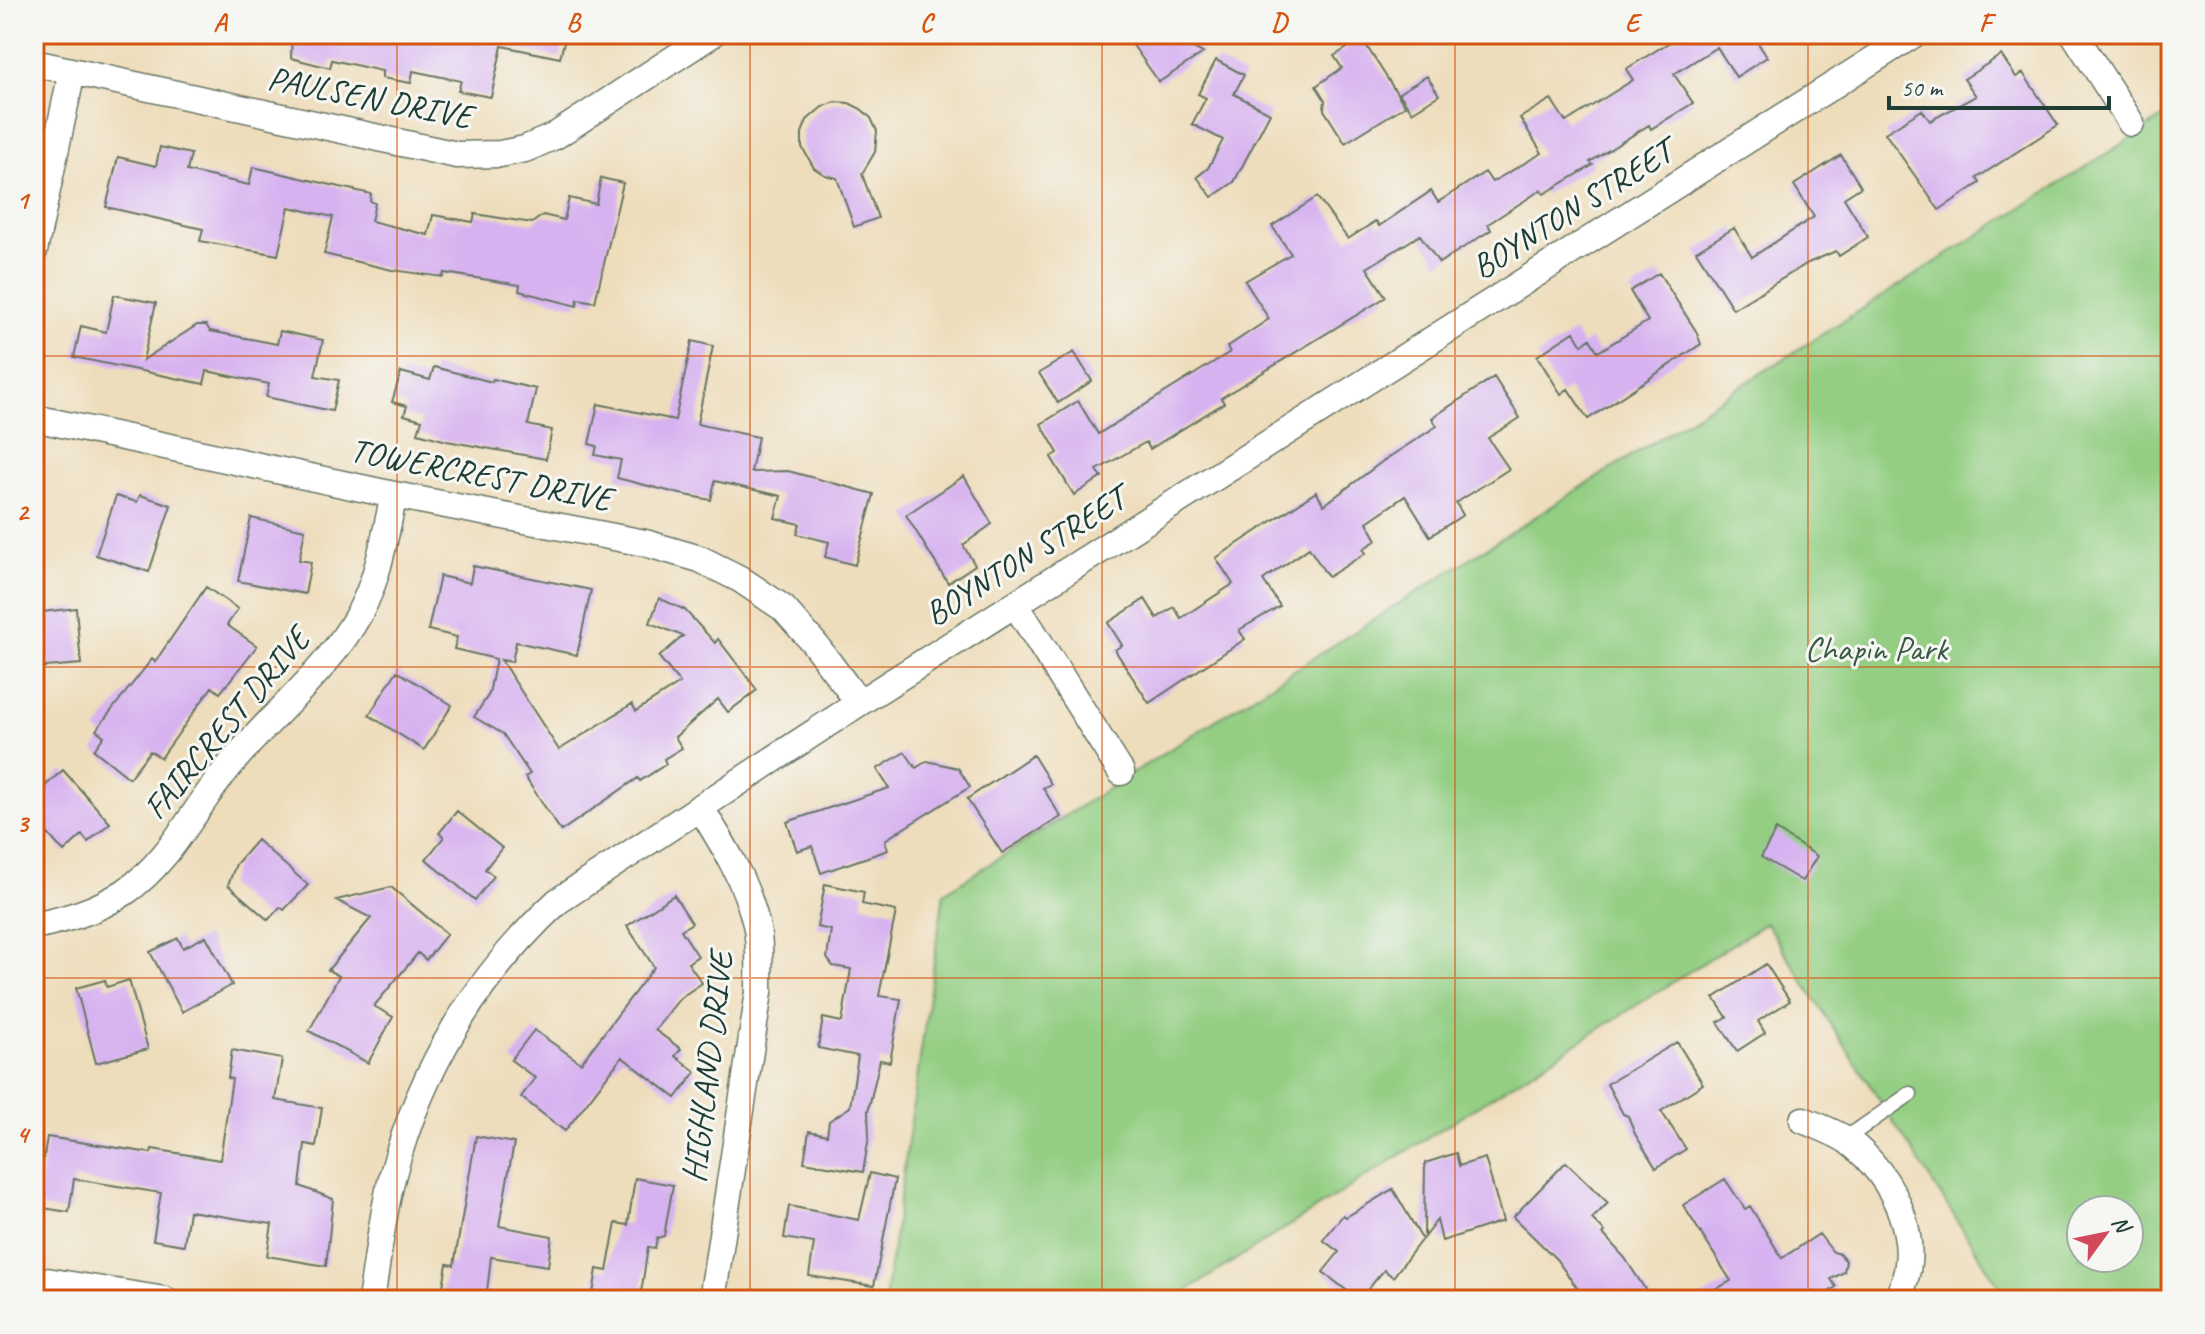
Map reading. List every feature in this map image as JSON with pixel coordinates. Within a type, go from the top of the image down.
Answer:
[{"type":"street","name":"BOYNTON STREET","points":[[371,1300],[392,1176],[409,1120],[429,1074],[461,1014],[526,931],[558,901],[859,703],[1914,34]]},
{"type":"street","points":[[2074,34],[2131,123]]},
{"type":"street","name":"PAULSEN DRIVE","points":[[34,63],[457,155],[500,154],[525,149],[555,136],[701,37]]},
{"type":"street","points":[[34,251],[72,72]]},
{"type":"street","name":"TOWERCREST DRIVE","points":[[34,418],[394,495],[645,543],[700,559],[740,579],[783,608],[859,703]]},
{"type":"street","name":"FAIRCREST DRIVE","points":[[34,926],[75,917],[99,907],[150,872],[225,771],[347,634],[373,584],[394,495]]},
{"type":"street","points":[[1016,605],[1121,772]]},
{"type":"street","name":"HIGHLAND DRIVE","points":[[700,807],[729,854],[744,887],[757,925],[759,949],[759,992],[712,1300]]},
{"type":"street","points":[[1803,1120],[1845,1139],[1872,1162],[1904,1217],[1908,1261],[1896,1300]]},
{"type":"street","points":[[34,1279],[165,1300]]},
{"type":"lane","points":[[1845,1139],[1910,1094]]},
{"type":"green space","name":"Chapin Park","points":[[2167,115],[2171,121],[2171,1300],[2008,1300],[1766,923],[1172,1300],[885,1300],[944,893]]},
{"type":"building","points":[[292,34],[566,34],[560,58],[502,46],[491,97],[458,91],[461,81],[413,71],[411,83],[382,78],[382,71],[332,60],[330,68],[291,58]]},
{"type":"building","points":[[1125,34],[1167,34],[1203,53],[1159,82]]},
{"type":"building","points":[[1683,34],[1752,34],[1767,57],[1736,77],[1717,47],[1674,74],[1693,103],[1651,129],[1649,125],[1590,162],[1593,165],[1544,194],[1541,190],[1488,224],[1491,230],[1439,263],[1420,235],[1367,268],[1386,297],[1221,398],[1224,403],[1150,449],[1146,442],[1097,470],[1102,477],[1074,495],[1051,457],[1058,453],[1041,424],[1078,401],[1098,434],[1230,352],[1227,347],[1269,319],[1245,281],[1291,254],[1272,226],[1317,197],[1348,239],[1376,221],[1379,226],[1431,191],[1438,202],[1485,172],[1492,182],[1542,153],[1520,118],[1551,99],[1566,122],[1633,80],[1626,69]]},
{"type":"building","points":[[1362,39],[1405,106],[1345,143],[1324,110],[1325,100],[1316,86],[1342,68],[1334,56]]},
{"type":"building","points":[[2001,55],[2016,77],[2023,73],[2058,125],[1977,178],[1980,183],[1939,210],[1885,133],[1922,110],[1930,121],[1976,96],[1964,79]]},
{"type":"building","points":[[1216,60],[1244,75],[1234,94],[1270,113],[1234,182],[1212,197],[1197,177],[1208,168],[1223,140],[1192,124],[1206,98],[1198,94]]},
{"type":"building","points":[[1427,76],[1439,95],[1412,112],[1399,93]]},
{"type":"building","points":[[835,102],[849,103],[861,109],[871,118],[877,131],[875,152],[862,174],[878,218],[854,227],[837,178],[814,168],[802,147],[802,133],[807,120],[822,107]]},
{"type":"building","points":[[160,147],[191,154],[187,171],[249,185],[253,167],[371,194],[370,201],[375,203],[371,221],[428,235],[433,215],[473,222],[475,214],[532,223],[543,215],[564,220],[569,198],[596,204],[601,178],[623,183],[595,302],[578,299],[577,306],[519,291],[520,285],[444,273],[443,277],[392,270],[324,254],[333,217],[289,207],[278,255],[200,241],[203,229],[106,207],[118,157],[156,166]]},
{"type":"building","points":[[1841,155],[1861,187],[1844,198],[1868,237],[1839,256],[1836,251],[1808,263],[1733,309],[1696,251],[1734,228],[1752,257],[1814,217],[1794,185]]},
{"type":"building","points":[[1659,273],[1701,344],[1588,419],[1568,389],[1561,394],[1537,356],[1574,332],[1582,345],[1590,339],[1598,352],[1648,321],[1630,291]]},
{"type":"building","points":[[114,295],[156,303],[143,360],[197,325],[206,325],[210,331],[277,344],[280,331],[323,340],[315,376],[339,380],[332,411],[266,397],[269,384],[207,371],[204,384],[74,357],[81,326],[106,332]]},
{"type":"building","points":[[692,341],[713,346],[697,424],[758,437],[751,472],[788,471],[874,494],[855,565],[825,557],[829,542],[797,534],[800,524],[775,518],[781,496],[715,481],[711,500],[680,494],[617,478],[621,460],[595,455],[597,446],[589,444],[598,404],[675,420]]},
{"type":"building","points":[[1074,352],[1092,381],[1058,403],[1039,373]]},
{"type":"building","points":[[434,367],[492,382],[493,379],[536,389],[528,425],[552,430],[546,459],[418,433],[422,420],[404,415],[407,406],[392,402],[401,372],[430,380]]},
{"type":"building","points":[[1494,377],[1520,418],[1488,438],[1509,469],[1456,503],[1463,515],[1430,536],[1405,496],[1367,522],[1377,540],[1363,549],[1366,553],[1328,577],[1309,548],[1263,580],[1280,606],[1239,630],[1245,639],[1149,703],[1115,650],[1122,645],[1108,623],[1145,599],[1157,618],[1174,607],[1181,618],[1233,584],[1216,558],[1316,492],[1324,505],[1437,426],[1432,418]]},
{"type":"building","points":[[964,476],[992,524],[963,545],[975,565],[948,583],[906,515]]},
{"type":"building","points":[[140,495],[171,505],[149,572],[96,555],[116,496],[137,502]]},
{"type":"building","points":[[251,518],[305,530],[299,560],[311,562],[305,594],[238,581]]},
{"type":"building","points":[[473,566],[591,590],[577,655],[516,642],[512,662],[501,660],[559,750],[632,704],[636,711],[680,683],[659,657],[683,636],[650,623],[659,598],[685,610],[715,643],[718,639],[757,690],[728,712],[718,699],[675,737],[682,748],[664,759],[666,764],[640,781],[638,778],[561,831],[525,777],[530,774],[503,734],[474,717],[489,694],[496,659],[454,649],[457,637],[428,630],[440,576],[470,583]]},
{"type":"building","points":[[206,587],[238,609],[227,625],[257,646],[220,693],[212,687],[161,758],[150,751],[129,778],[94,750],[104,736],[96,730],[152,659],[155,662]]},
{"type":"building","points":[[76,608],[81,664],[34,668],[34,613]]},
{"type":"building","points":[[397,671],[452,705],[424,750],[369,715]]},
{"type":"building","points":[[905,752],[916,768],[927,761],[958,768],[970,787],[885,840],[888,850],[821,873],[812,846],[797,851],[787,822],[889,788],[877,769]]},
{"type":"building","points":[[1033,755],[1051,784],[1043,788],[1061,817],[1002,853],[967,799]]},
{"type":"building","points":[[63,770],[110,823],[88,842],[82,835],[64,852],[34,818],[34,796]]},
{"type":"building","points":[[457,811],[502,848],[485,869],[494,876],[475,900],[426,859],[444,837],[439,833]]},
{"type":"building","points":[[1776,830],[1817,856],[1802,881],[1761,857]]},
{"type":"building","points":[[257,840],[308,885],[284,910],[280,907],[268,920],[228,885],[236,864]]},
{"type":"building","points":[[825,884],[864,892],[862,904],[896,911],[879,996],[901,999],[890,1062],[880,1060],[868,1111],[869,1136],[863,1172],[804,1162],[809,1131],[827,1135],[829,1121],[850,1107],[858,1056],[818,1048],[823,1018],[842,1022],[851,969],[833,966],[827,958],[831,930],[817,927]]},
{"type":"building","points":[[391,887],[447,934],[426,960],[418,953],[374,1006],[393,1017],[368,1063],[309,1031],[339,976],[328,970],[371,918],[336,900]]},
{"type":"building","points":[[674,895],[692,923],[681,930],[698,956],[688,963],[702,983],[680,998],[655,1030],[681,1049],[675,1056],[696,1072],[676,1098],[622,1057],[565,1131],[521,1097],[535,1078],[511,1060],[534,1030],[581,1063],[654,967],[627,926]]},
{"type":"building","points":[[206,936],[232,985],[182,1012],[150,952],[178,938],[183,948]]},
{"type":"building","points":[[1766,964],[1790,1001],[1758,1021],[1765,1033],[1737,1051],[1718,1022],[1727,1017],[1714,998]]},
{"type":"building","points":[[105,980],[107,987],[129,980],[148,1049],[96,1063],[76,988]]},
{"type":"building","points":[[1677,1042],[1703,1084],[1661,1111],[1686,1149],[1656,1168],[1607,1084]]},
{"type":"building","points":[[232,1050],[282,1059],[275,1100],[322,1108],[316,1146],[305,1144],[300,1186],[333,1199],[326,1266],[267,1256],[272,1224],[189,1211],[184,1245],[153,1240],[161,1193],[74,1179],[69,1212],[36,1207],[47,1137],[220,1160],[232,1079],[228,1078]]},
{"type":"building","points":[[476,1136],[514,1143],[499,1226],[552,1236],[548,1266],[491,1257],[486,1300],[446,1300],[447,1294],[442,1292],[447,1264],[454,1265]]},
{"type":"building","points":[[1456,1153],[1459,1166],[1485,1158],[1503,1221],[1442,1241],[1437,1220],[1424,1237],[1425,1163]]},
{"type":"building","points":[[1566,1162],[1608,1203],[1592,1219],[1625,1258],[1652,1300],[1586,1300],[1556,1259],[1513,1217]]},
{"type":"building","points":[[870,1173],[895,1179],[874,1286],[809,1276],[814,1243],[784,1238],[789,1206],[859,1220]]},
{"type":"building","points":[[635,1178],[673,1185],[664,1236],[657,1238],[655,1248],[648,1247],[640,1300],[592,1300],[597,1269],[607,1271],[616,1223],[628,1225]]},
{"type":"building","points":[[1725,1179],[1745,1209],[1750,1206],[1782,1258],[1819,1234],[1833,1252],[1840,1254],[1846,1261],[1844,1272],[1831,1279],[1836,1287],[1817,1300],[1696,1300],[1731,1281],[1683,1205]]},
{"type":"building","points":[[1393,1189],[1422,1239],[1393,1277],[1384,1270],[1359,1300],[1323,1272],[1339,1252],[1323,1240],[1343,1215],[1346,1217]]}]
